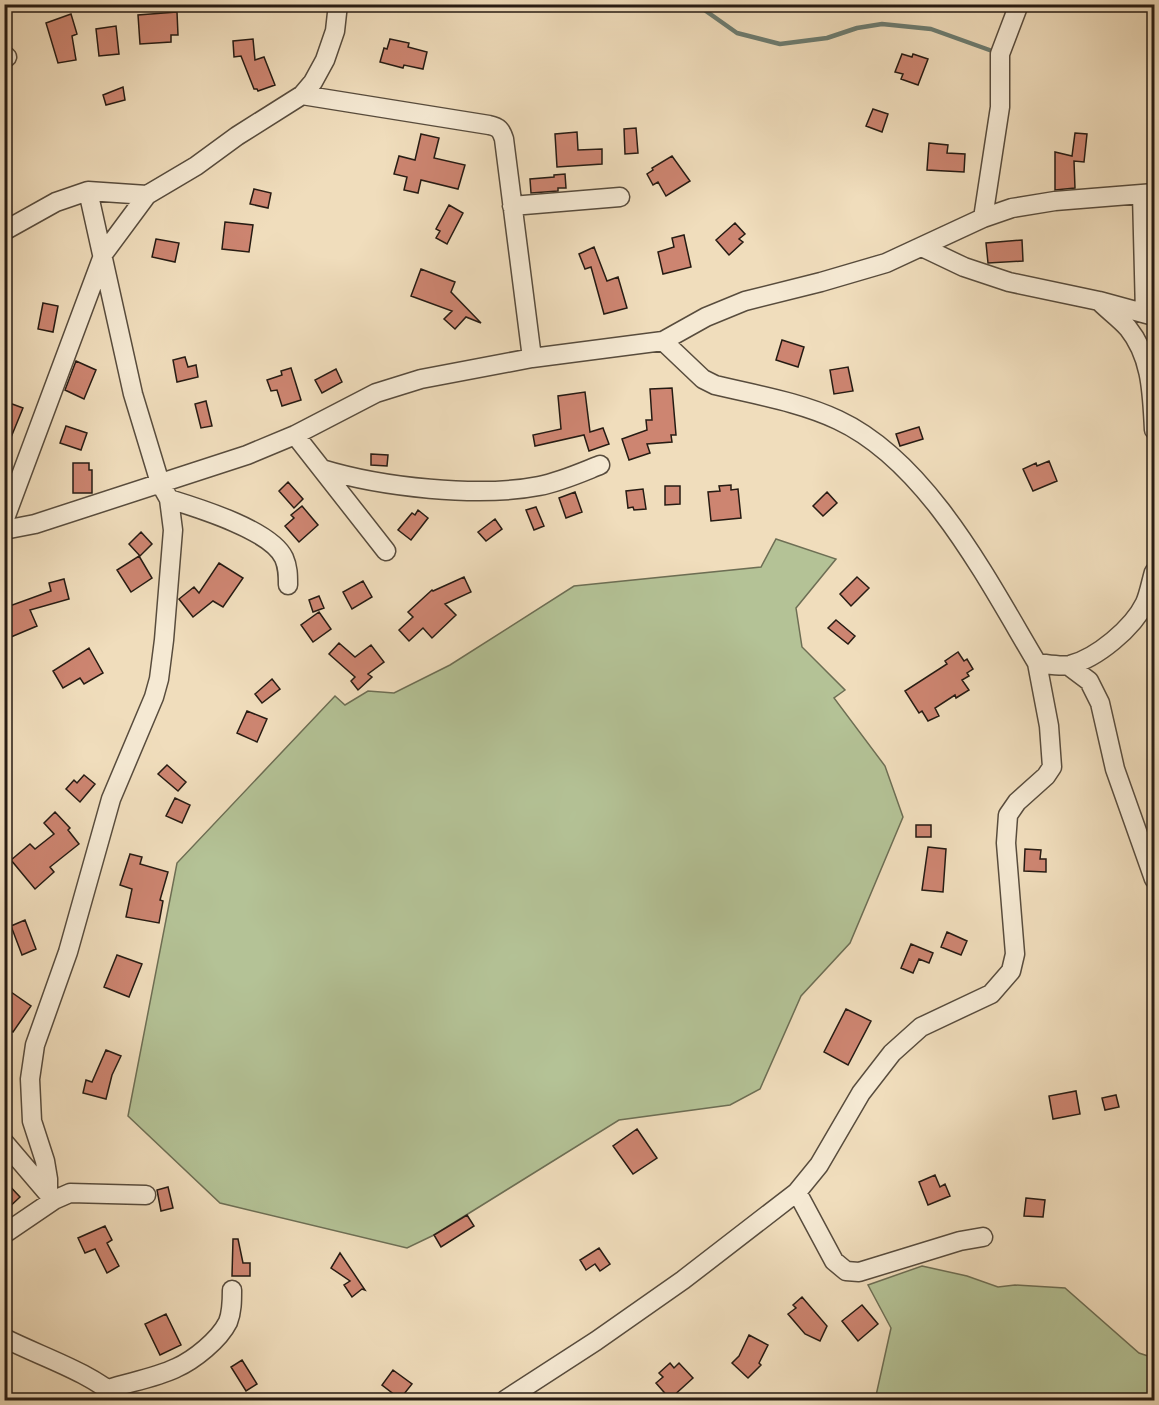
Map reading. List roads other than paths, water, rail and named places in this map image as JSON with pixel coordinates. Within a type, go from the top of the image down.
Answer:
[{"type":"street","points":[[4,521],[104,253],[147,195],[196,166],[237,136],[302,95],[313,82],[325,60],[335,31],[338,4]]},
{"type":"street","points":[[983,218],[1000,107],[1000,54],[1019,4]]},
{"type":"street","points":[[302,95],[496,126],[501,130],[532,358]]},
{"type":"street","points":[[4,231],[56,202],[88,191],[147,195]]},
{"type":"street","points":[[51,1197],[45,1161],[32,1121],[30,1079],[35,1045],[68,952],[111,799],[154,697],[159,679],[173,530],[169,499],[160,483],[133,394],[104,253],[88,191]]},
{"type":"street","points":[[4,530],[35,524],[247,455],[295,435],[376,393],[410,382],[532,358],[663,341],[706,317],[745,301],[886,263],[983,218],[1012,208],[1055,201],[1148,194],[1150,315],[1099,301],[1009,282],[964,267],[922,247]]},
{"type":"street","points":[[512,206],[620,197]]},
{"type":"street","points":[[1099,301],[1127,327],[1152,366],[1155,430]]},
{"type":"street","points":[[504,1401],[596,1341],[683,1280],[797,1192],[819,1165],[861,1093],[892,1053],[921,1027],[991,994],[1011,970],[1015,954],[1006,843],[1008,815],[1017,802],[1046,776],[1052,767],[1049,726],[1037,663],[958,534],[933,502],[886,450],[836,419],[805,408],[715,385],[703,379],[663,341]]},
{"type":"street","points":[[295,435],[386,551]]},
{"type":"street","points":[[322,469],[344,476],[387,483],[456,490],[501,491],[540,486],[600,465]]},
{"type":"street","points":[[169,499],[227,519],[274,544],[284,556],[288,571],[288,585]]},
{"type":"street","points":[[1037,663],[1068,666],[1108,646],[1134,620],[1144,603],[1155,572]]},
{"type":"street","points":[[1068,666],[1089,681],[1100,704],[1115,769],[1155,879]]},
{"type":"street","points":[[4,1142],[51,1197]]},
{"type":"street","points":[[797,1192],[834,1261],[846,1271],[859,1272],[960,1241],[983,1237]]},
{"type":"street","points":[[4,1234],[51,1197],[70,1193],[146,1195]]},
{"type":"street","points":[[4,1338],[76,1370],[115,1395],[176,1368],[213,1341],[227,1323],[232,1306],[232,1290]]},
{"type":"waterway","points":[[484,4],[533,9],[603,4]]},
{"type":"waterway","points":[[696,4],[737,33],[780,44],[827,38],[857,28],[882,24],[931,29],[995,52]]}]
